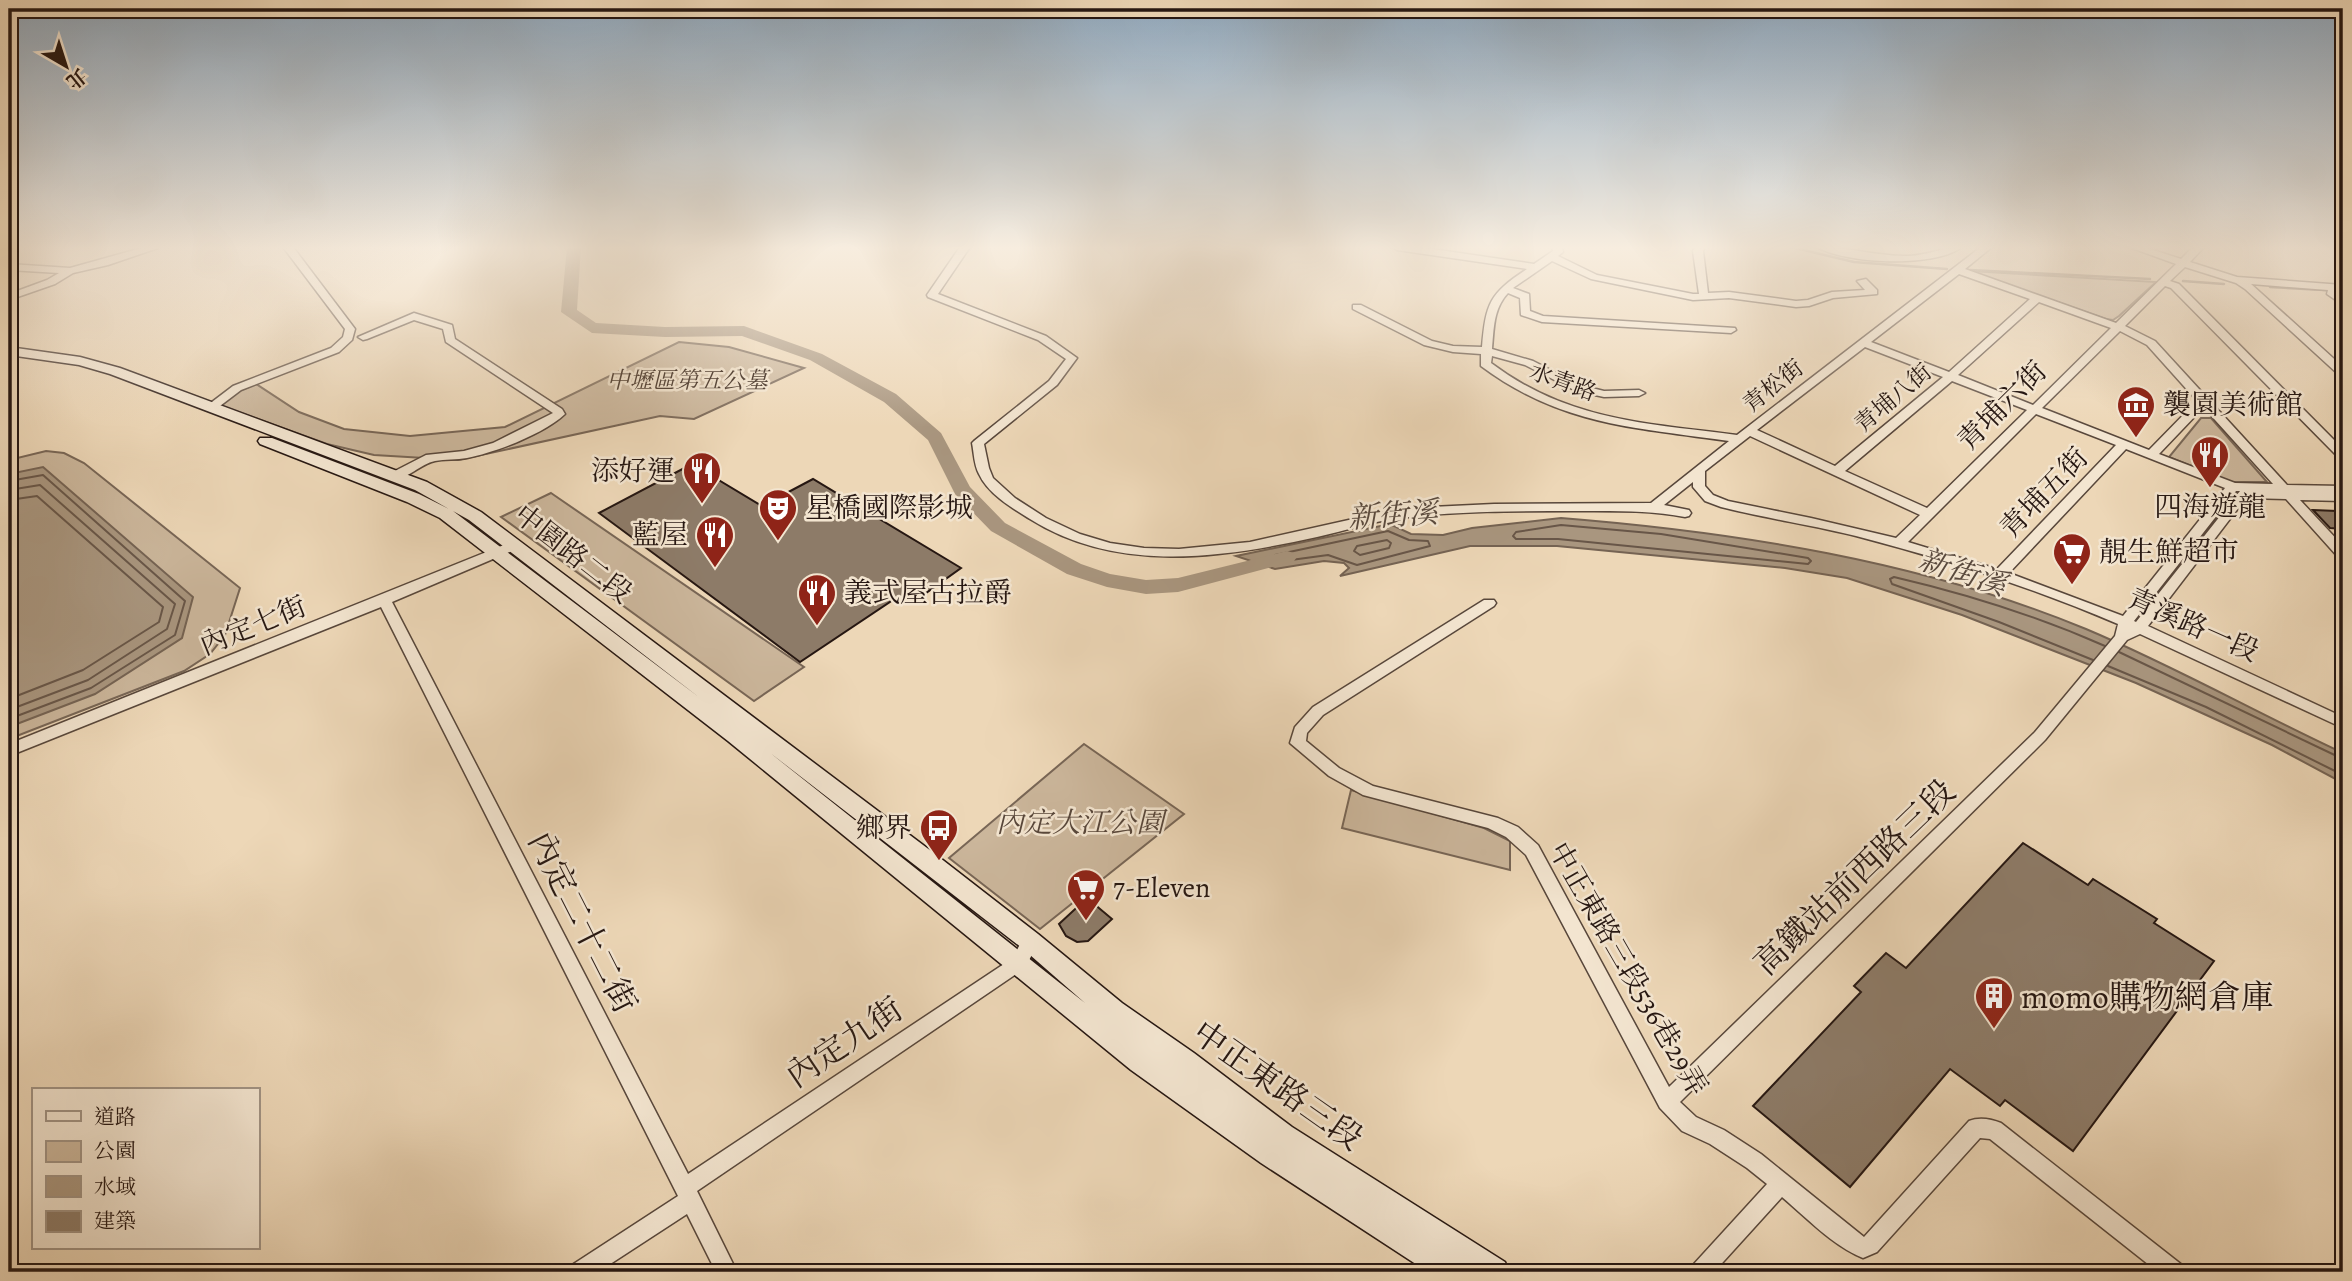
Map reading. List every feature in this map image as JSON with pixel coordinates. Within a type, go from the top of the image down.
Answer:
[{"type":"main road","name":"中園路二段","points":[[9,351],[56,357],[103,368],[413,498],[446,514],[506,550]]},
{"type":"main road","name":"中園路二段","points":[[9,359],[96,376],[206,411],[395,476],[459,506],[506,550],[735,736],[1025,952]]},
{"type":"main road","points":[[1025,952],[1140,1062],[1271,1154],[1454,1272]]},
{"type":"main road","name":"中正東路三段","points":[[1025,952],[1185,1061],[1282,1136],[1494,1272]]},
{"type":"street","points":[[206,411],[237,388],[335,350],[348,338],[350,329],[333,307]]},
{"type":"street","points":[[962,307],[1042,338],[1072,358],[1053,383],[978,443],[985,475],[1020,509],[1054,528],[1090,543],[1134,552],[1188,555],[1278,541],[1395,514],[1454,509],[1654,508],[1685,513]]},
{"type":"street","points":[[1357,307],[1428,342],[1453,349],[1487,351],[1537,366],[1576,388],[1604,394],[1639,393]]},
{"type":"street","points":[[1487,351],[1492,307]]},
{"type":"street","points":[[1525,307],[1525,313],[1542,318],[1731,330]]},
{"type":"street","name":"青松街","points":[[1654,508],[1909,307]]},
{"type":"street","name":"青埔八街","points":[[1836,472],[1951,377],[2027,307]]},
{"type":"street","points":[[2062,307],[2119,327],[2151,343],[2343,554]]},
{"type":"street","name":"青埔六街","points":[[1900,542],[2140,307]]},
{"type":"street","points":[[2196,307],[2343,455]]},
{"type":"street","points":[[2271,307],[2343,373]]},
{"type":"street","points":[[363,337],[414,316],[449,327],[450,340],[559,414],[522,436],[476,452],[430,457],[395,476]]},
{"type":"street","points":[[1863,342],[2233,487],[2343,497]]},
{"type":"street","name":"水青路","points":[[1487,351],[1485,364],[1492,371],[1523,392],[1541,400],[1611,420],[1744,435],[1836,472],[1929,514]]},
{"type":"street","points":[[2151,456],[2198,406],[2207,407]]},
{"type":"street","name":"青埔五街","points":[[2000,574],[2123,445]]},
{"type":"street","name":"青溪路一段","points":[[1699,471],[1699,487],[1709,498],[1726,504],[1833,524],[2000,574],[2343,723]]},
{"type":"street","points":[[2128,630],[2233,487]]},
{"type":"street","points":[[2128,630],[2243,494],[2343,490]]},
{"type":"street","name":"內定七街","points":[[9,750],[506,550]]},
{"type":"street","name":"內定二十二街","points":[[384,600],[727,1272]]},
{"type":"street","name":"中正東路三段536巷29弄","points":[[1489,603],[1318,711],[1300,732],[1298,743],[1334,772],[1369,791],[1492,822],[1512,832],[1532,850],[1667,1102],[1689,1125],[1717,1138],[1754,1161],[1863,1248],[1870,1245],[1976,1128],[1994,1130],[2175,1272]]},
{"type":"street","name":"高鐵站前西路三段","points":[[1667,1102],[2040,736],[2128,630]]},
{"type":"street","name":"內定九街","points":[[579,1272],[1025,952]]},
{"type":"street","points":[[1700,1272],[1781,1184]]},
{"type":"green space","points":[[2071,307],[2129,307],[2113,320]]},
{"type":"green space","name":"中壢區第五公墓","points":[[679,342],[729,347],[804,368],[694,419],[660,416],[458,460],[374,455],[327,444],[219,405],[232,394],[256,384],[299,412],[344,429],[410,436],[505,427]]},
{"type":"green space","points":[[2201,418],[2211,418],[2267,482],[2231,482],[2169,457]]},
{"type":"green space","points":[[46,451],[64,453],[84,463],[240,588],[225,635],[210,654],[184,671],[9,739],[9,460]]},
{"type":"green space","points":[[551,493],[804,667],[754,701],[501,517]]},
{"type":"green space","name":"內定大江公園","points":[[1084,744],[1184,814],[1040,929],[949,858]]},
{"type":"green space","points":[[1351,790],[1484,828],[1510,841],[1510,870],[1342,828]]},
{"type":"water","points":[[43,467],[193,597],[182,638],[95,694],[9,727],[9,474]]},
{"type":"water","name":"新街溪","points":[[1561,518],[1694,532],[1828,553],[1959,585],[2024,605],[2119,643],[2343,753],[2343,783],[2272,745],[2136,683],[1962,615],[1847,578],[1785,568],[1557,546],[1470,546],[1340,576],[1349,568],[1344,563],[1324,561],[1275,569],[1236,556],[1390,524],[1411,534],[1443,535],[1472,528]]},
{"type":"building","points":[[692,464],[762,506],[813,479],[961,568],[912,603],[899,596],[800,662],[599,513]]},
{"type":"building","points":[[2313,510],[2337,511],[2343,518],[2343,529],[2330,528]]},
{"type":"building","name":"momo購物網倉庫","points":[[2023,843],[2088,885],[2093,879],[2157,919],[2154,923],[2214,961],[2073,1151],[2005,1100],[2000,1106],[1950,1069],[1850,1187],[1753,1106],[1861,992],[1854,986],[1886,953],[1906,968]]},
{"type":"building","name":"7-Eleven","points":[[1087,898],[1112,919],[1088,941],[1077,942],[1066,936],[1059,924]]},
{"type":"waterway","name":"新街溪","points":[[569,307],[569,312],[592,328],[665,332],[744,331],[816,357],[890,398],[935,437],[962,490],[998,527],[1074,569],[1107,580],[1146,587],[1178,585],[1287,557]]},
{"type":"place","name":"襲園美術館","points":[[2136,439]]},
{"type":"place","name":"四海遊龍","points":[[2210,489]]},
{"type":"place","name":"添好運","points":[[702,505]]},
{"type":"place","name":"星橋國際影城","points":[[778,542]]},
{"type":"place","name":"藍屋","points":[[715,569]]},
{"type":"place","name":"靚生鮮超市","points":[[2072,586]]},
{"type":"place","name":"義式屋古拉爵","points":[[817,627]]},
{"type":"place","name":"鄉界","points":[[939,862]]},
{"type":"place","name":"7-Eleven","points":[[1086,922]]},
{"type":"place","name":"momo購物網倉庫","points":[[1994,1030]]}]
